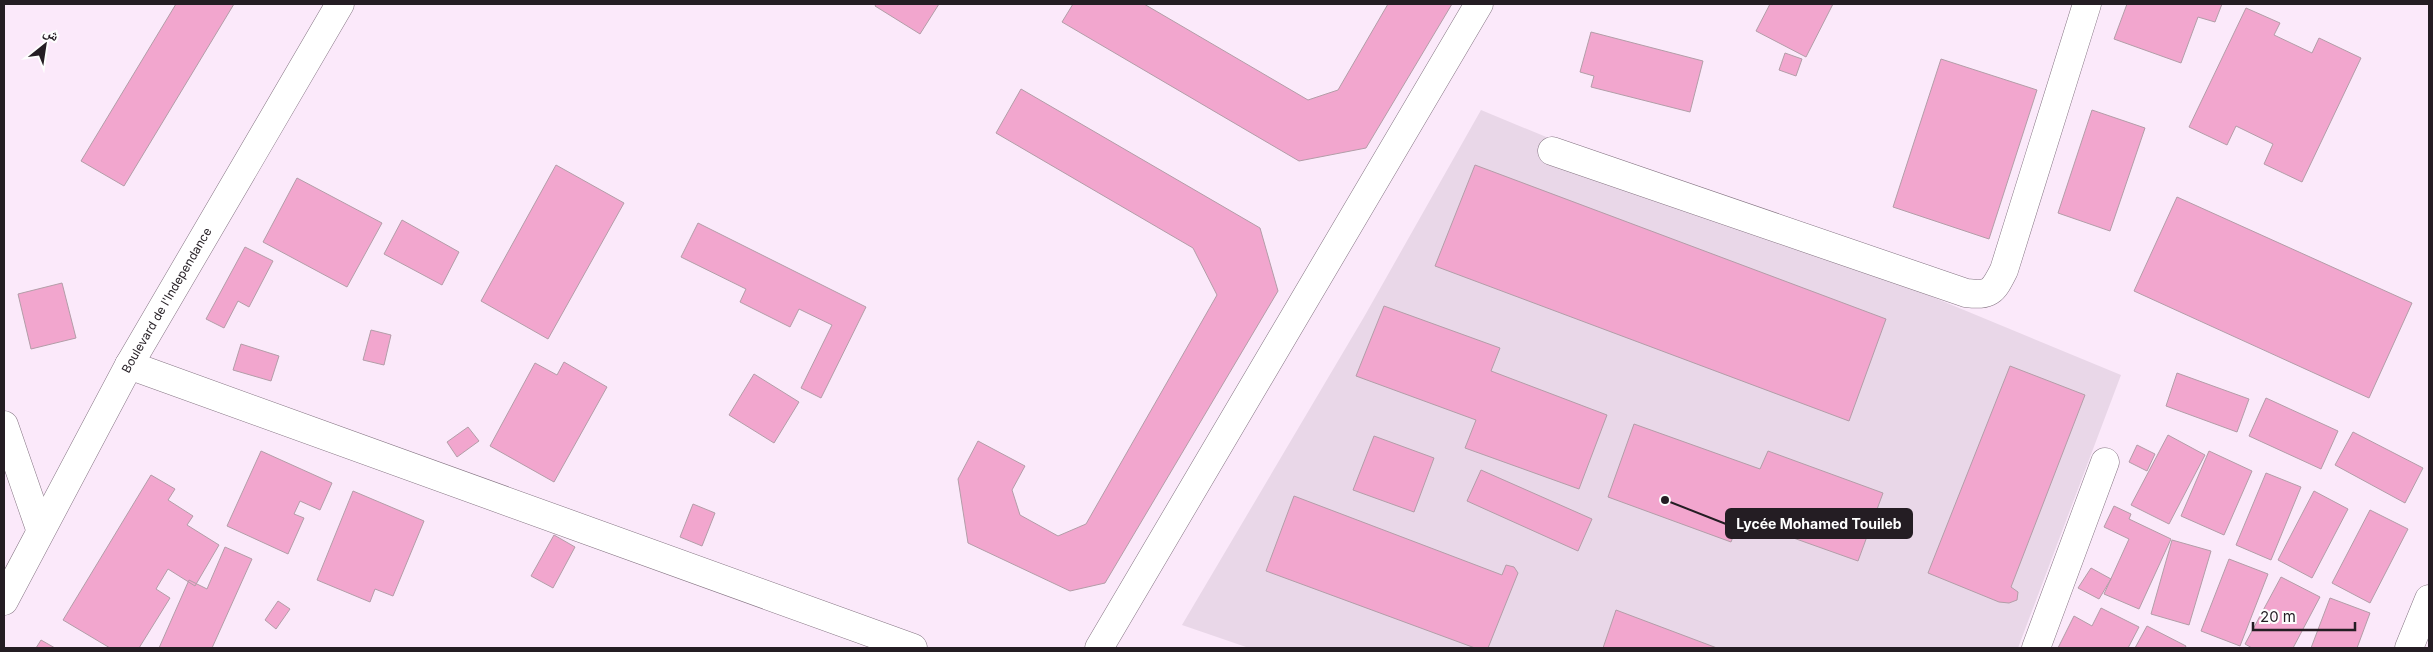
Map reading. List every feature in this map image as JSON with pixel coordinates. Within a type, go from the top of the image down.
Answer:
[{"type":"street","name":"Boulevard de l'Independance","points":[[4,601],[40,529],[129,365],[340,4]]},
{"type":"street","points":[[1099,648],[1479,4]]},
{"type":"street","points":[[1552,151],[1966,293],[1983,295],[1995,288],[2004,270],[2087,4]]},
{"type":"street","points":[[129,365],[913,648]]},
{"type":"street","points":[[4,425],[40,529]]},
{"type":"street","points":[[2036,648],[2105,462]]},
{"type":"street","points":[[2408,648],[2429,599]]},
{"type":"shaded area","points":[[1481,110],[2121,375],[2018,648],[1249,648],[1182,625],[1364,317]]},
{"type":"building","points":[[176,4],[234,4],[124,186],[81,161]]},
{"type":"building","points":[[876,4],[939,4],[920,34],[875,6]]},
{"type":"building","points":[[1073,4],[1144,4],[1308,100],[1338,90],[1388,4],[1452,4],[1366,148],[1299,161],[1062,22]]},
{"type":"building","points":[[1770,4],[1833,4],[1806,57],[1756,31]]},
{"type":"building","points":[[2127,4],[2222,4],[2215,22],[2198,17],[2181,63],[2114,39]]},
{"type":"building","points":[[2246,8],[2280,23],[2274,35],[2312,53],[2319,38],[2361,58],[2302,182],[2264,164],[2273,144],[2236,126],[2227,145],[2189,127]]},
{"type":"building","points":[[1591,32],[1703,61],[1690,112],[1591,87],[1594,76],[1580,72]]},
{"type":"building","points":[[1785,53],[1802,59],[1796,76],[1779,70]]},
{"type":"building","points":[[1941,59],[2037,90],[1989,239],[1893,207]]},
{"type":"building","points":[[1021,89],[1260,228],[1278,291],[1105,583],[1070,591],[968,543],[958,479],[978,441],[1025,466],[1012,490],[1020,515],[1058,536],[1086,524],[1217,295],[1193,248],[996,133]]},
{"type":"building","points":[[2092,110],[2145,128],[2110,231],[2058,213]]},
{"type":"building","points":[[556,165],[624,203],[548,339],[481,301]]},
{"type":"building","points":[[1475,165],[1886,319],[1849,421],[1435,266]]},
{"type":"building","points":[[297,178],[382,223],[347,287],[263,242]]},
{"type":"building","points":[[2177,197],[2412,303],[2369,398],[2134,291]]},
{"type":"building","points":[[402,220],[459,252],[442,285],[384,254]]},
{"type":"building","points":[[698,223],[866,307],[821,398],[801,388],[832,325],[799,309],[790,327],[740,302],[746,289],[681,257]]},
{"type":"building","points":[[245,247],[273,261],[249,307],[238,301],[224,328],[206,319]]},
{"type":"building","points":[[62,283],[76,338],[31,349],[18,294]]},
{"type":"building","points":[[1384,306],[1500,348],[1491,371],[1607,415],[1579,489],[1465,448],[1476,420],[1356,376]]},
{"type":"building","points":[[371,330],[391,335],[384,365],[363,360]]},
{"type":"building","points":[[241,344],[279,356],[271,381],[233,370]]},
{"type":"building","points":[[564,362],[607,387],[554,482],[490,446],[535,363],[557,375]]},
{"type":"building","points":[[2010,366],[2085,395],[2011,587],[2018,592],[2017,600],[2009,603],[1999,602],[1928,573]]},
{"type":"building","points":[[2177,373],[2249,399],[2237,432],[2166,406]]},
{"type":"building","points":[[754,374],[799,402],[774,443],[729,415]]},
{"type":"building","points":[[2266,398],[2338,431],[2321,469],[2249,436]]},
{"type":"building","points":[[1634,424],[1760,469],[1768,451],[1883,493],[1858,561],[1740,519],[1731,542],[1608,497]]},
{"type":"building","points":[[468,427],[479,441],[457,457],[447,442]]},
{"type":"building","points":[[2353,432],[2423,468],[2405,503],[2335,465]]},
{"type":"building","points":[[2168,435],[2205,455],[2169,524],[2131,505]]},
{"type":"building","points":[[1374,436],[1434,458],[1414,512],[1353,490]]},
{"type":"building","points":[[2137,445],[2155,454],[2147,471],[2129,462]]},
{"type":"building","points":[[261,451],[332,483],[320,510],[300,501],[294,514],[304,518],[288,554],[227,526]]},
{"type":"building","points":[[2209,451],[2252,471],[2224,535],[2181,516]]},
{"type":"building","points":[[1481,470],[1592,519],[1578,551],[1467,501]]},
{"type":"building","points":[[2266,473],[2301,487],[2271,560],[2236,545]]},
{"type":"building","points":[[151,475],[175,489],[168,500],[193,516],[187,525],[219,545],[195,586],[168,569],[156,589],[170,598],[139,648],[110,648],[63,620]]},
{"type":"building","points":[[353,491],[424,521],[393,596],[375,589],[370,602],[317,580]]},
{"type":"building","points":[[2314,491],[2348,509],[2312,578],[2278,560]]},
{"type":"building","points":[[1294,496],[1502,575],[1506,565],[1514,567],[1518,573],[1488,648],[1475,648],[1266,571]]},
{"type":"building","points":[[693,504],[715,513],[702,546],[680,537]]},
{"type":"building","points":[[2114,506],[2131,514],[2129,519],[2171,539],[2139,609],[2104,594],[2129,539],[2104,527]]},
{"type":"building","points":[[2370,510],[2408,529],[2370,603],[2332,583]]},
{"type":"building","points":[[554,535],[575,547],[553,588],[531,576]]},
{"type":"building","points":[[2172,540],[2211,551],[2189,625],[2151,614]]},
{"type":"building","points":[[225,547],[252,559],[212,648],[159,648],[189,580],[207,589]]},
{"type":"building","points":[[2229,559],[2268,574],[2240,646],[2201,631]]},
{"type":"building","points":[[2091,568],[2111,579],[2099,599],[2078,588]]},
{"type":"building","points":[[2281,577],[2320,597],[2293,648],[2252,648],[2245,644]]},
{"type":"building","points":[[2330,598],[2370,613],[2357,648],[2311,648]]},
{"type":"building","points":[[278,601],[290,609],[276,629],[265,620]]},
{"type":"building","points":[[2101,608],[2139,627],[2128,648],[2058,648],[2074,616],[2092,626]]},
{"type":"building","points":[[1616,610],[1717,648],[1603,648]]},
{"type":"building","points":[[2147,626],[2186,646],[2185,648],[2135,648]]},
{"type":"building","points":[[41,640],[55,648],[36,648]]},
{"type":"place","name":"Lycée Mohamed Touileb","points":[[1665,500]]}]
